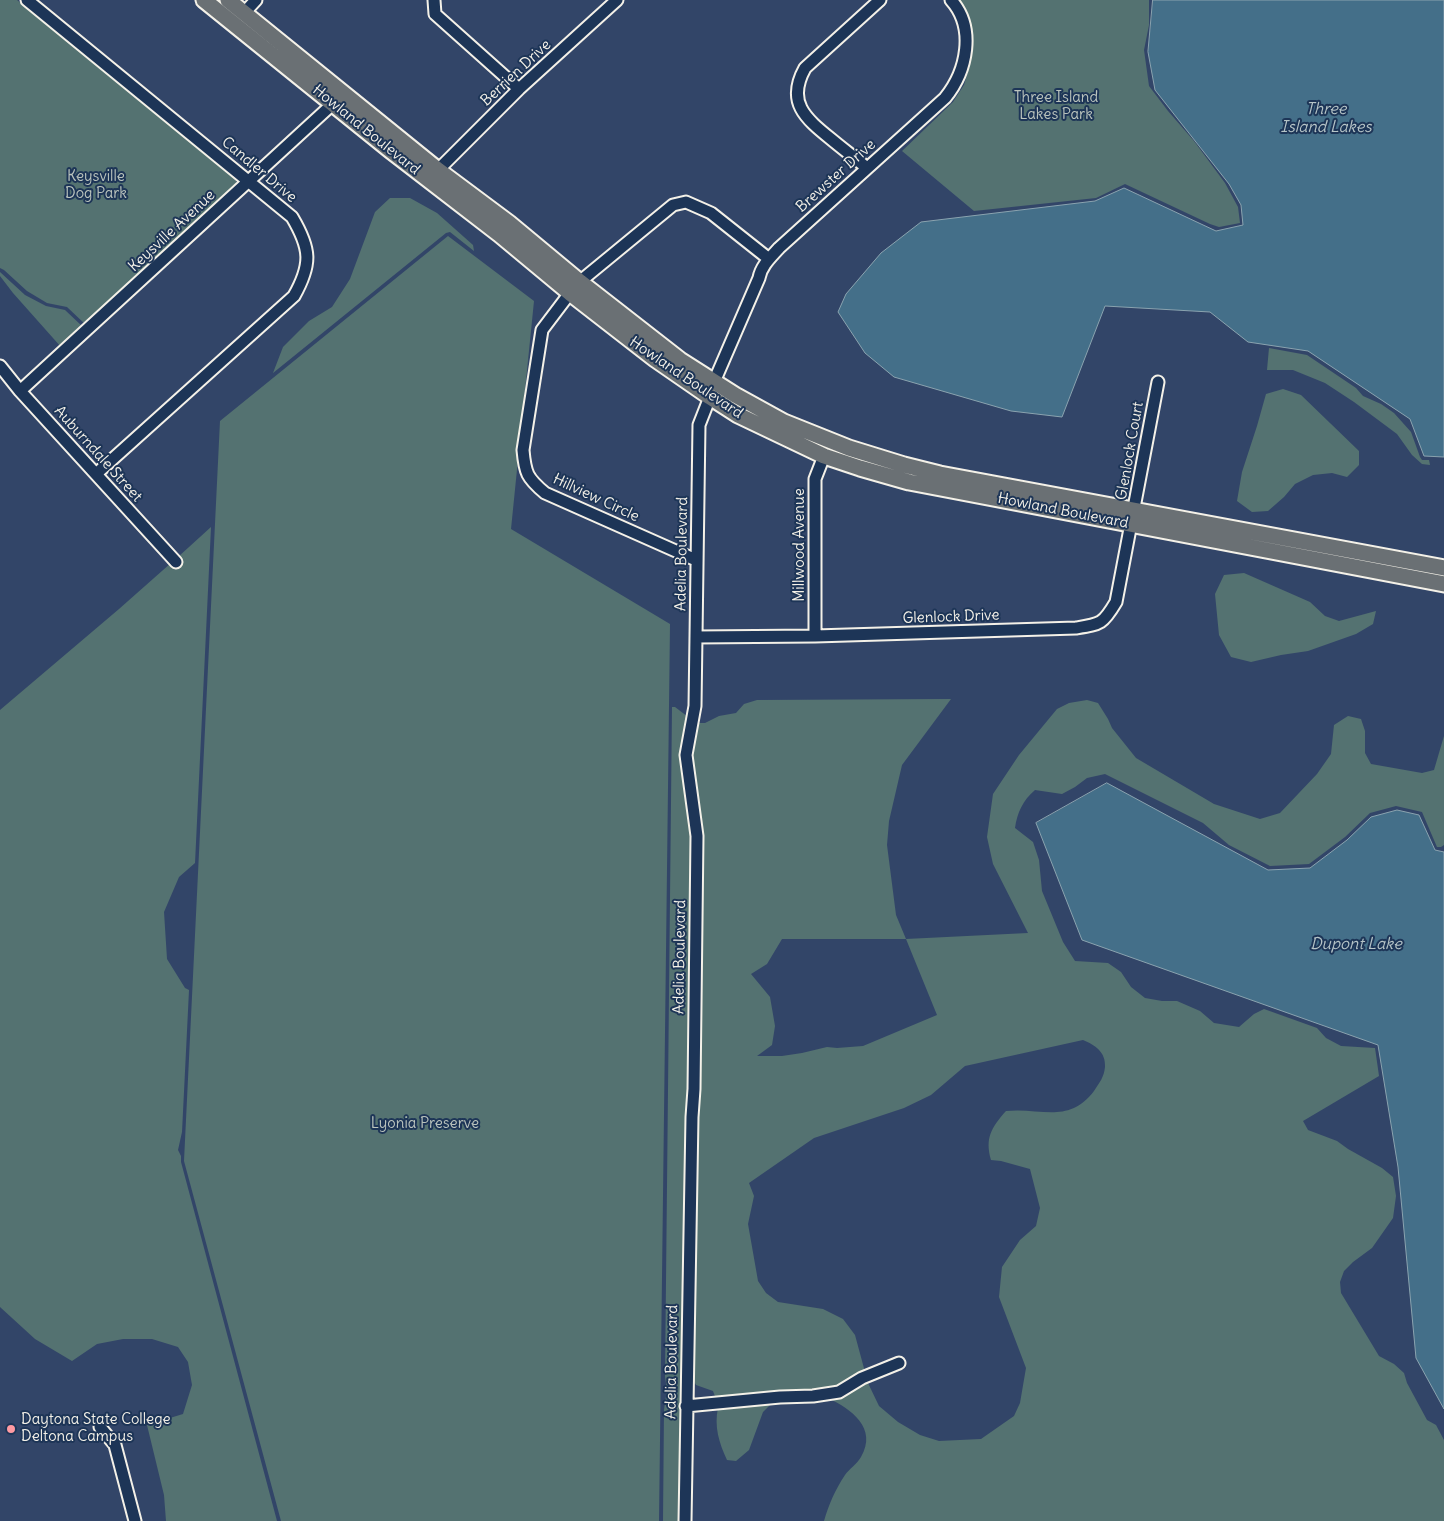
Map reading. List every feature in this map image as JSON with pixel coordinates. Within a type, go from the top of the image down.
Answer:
[{"type":"main road","name":"Howland Boulevard","points":[[204,0],[499,234],[680,360],[735,395],[784,422],[849,448],[904,465],[1444,584]]},
{"type":"main road","name":"Howland Boulevard","points":[[228,0],[438,170],[509,223],[575,288],[648,353],[710,397],[770,431],[824,456],[917,483],[1444,568]]},
{"type":"main road","points":[[710,397],[720,394],[726,398],[735,395]]},
{"type":"street","name":"Candler Drive","points":[[27,0],[292,217],[302,234],[307,252],[307,265],[303,279],[294,296],[96,474]]},
{"type":"street","points":[[244,13],[256,0]]},
{"type":"street","points":[[434,0],[435,14],[519,89]]},
{"type":"street","name":"Berrien Drive","points":[[438,170],[519,89],[617,0]]},
{"type":"street","points":[[868,168],[809,122],[801,111],[797,96],[800,78],[805,68],[880,0]]},
{"type":"street","name":"Brewster Drive","points":[[714,382],[760,273],[769,259],[945,98],[953,88],[962,70],[966,54],[966,36],[962,20],[955,5],[950,0]]},
{"type":"street","name":"Keysville Avenue","points":[[20,391],[345,93]]},
{"type":"street","name":"Hillview Circle","points":[[696,560],[545,493],[533,483],[524,470],[523,450],[542,330],[575,288],[673,205],[686,202],[711,213],[769,259]]},
{"type":"street","name":"Auburndale Street","points":[[0,366],[20,391],[176,562]]},
{"type":"street","name":"Glenlock Court","points":[[1133,517],[1158,382]]},
{"type":"street","name":"Adelia Boulevard","points":[[685,1521],[698,836],[686,755],[695,706],[698,425],[710,397]]},
{"type":"street","name":"Millwood Avenue","points":[[815,636],[814,479],[824,456]]},
{"type":"street","name":"Glenlock Drive","points":[[696,637],[815,636],[1094,626],[1106,619],[1116,602],[1133,517]]},
{"type":"street","points":[[686,1406],[780,1397],[813,1396],[839,1392],[862,1378],[899,1363]]},
{"type":"street","points":[[100,1427],[115,1445],[135,1521]]},
{"type":"green space","name":"Keysville Dog Park","points":[[0,0],[17,0],[236,176],[236,188],[86,325],[67,307],[47,303],[27,291],[0,268]]},
{"type":"green space","name":"Three Island Lakes Park","points":[[953,0],[1149,0],[1149,25],[1144,50],[1149,86],[1194,141],[1225,183],[1238,207],[1240,223],[1219,227],[1210,224],[1125,184],[1096,198],[974,211],[902,151],[953,102],[964,85],[971,61],[971,40]]},
{"type":"green space","points":[[390,198],[410,198],[437,213],[473,245],[474,251],[450,232],[446,233],[273,373],[283,347],[309,321],[332,307],[350,279],[375,212]]},
{"type":"green space","name":"Lyonia Preserve","points":[[448,236],[534,301],[511,529],[670,624],[659,1521],[281,1521],[184,1161],[220,421]]},
{"type":"green space","points":[[0,272],[25,295],[46,306],[65,310],[83,327],[61,347],[13,293],[0,276]]},
{"type":"green space","points":[[1269,348],[1307,355],[1356,388],[1363,396],[1381,404],[1394,413],[1411,432],[1422,460],[1429,460],[1430,465],[1422,464],[1412,455],[1397,434],[1325,383],[1293,370],[1267,370]]},
{"type":"green space","points":[[1283,389],[1301,395],[1359,451],[1359,465],[1347,477],[1332,473],[1313,475],[1295,484],[1268,511],[1252,512],[1237,501],[1242,472],[1266,394]]},
{"type":"green space","points":[[211,527],[195,863],[179,877],[164,912],[167,959],[185,988],[189,990],[182,1132],[178,1150],[277,1521],[166,1521],[164,1495],[147,1425],[183,1414],[192,1385],[188,1362],[178,1347],[152,1339],[123,1339],[97,1344],[72,1361],[35,1339],[0,1307],[0,710],[171,563],[176,568],[181,562],[178,557]]},
{"type":"green space","points":[[1244,573],[1310,602],[1325,616],[1339,621],[1376,611],[1373,624],[1356,634],[1308,651],[1251,662],[1231,657],[1219,635],[1215,594],[1224,575]]},
{"type":"green space","points":[[951,699],[902,765],[889,821],[887,845],[896,915],[906,939],[1028,933],[993,864],[987,837],[993,794],[1019,755],[1057,709],[1069,703],[1087,700],[1098,703],[1112,728],[1136,758],[1214,804],[1260,819],[1280,813],[1317,774],[1331,754],[1334,725],[1348,716],[1361,719],[1365,731],[1365,753],[1371,764],[1422,773],[1434,770],[1444,736],[1444,845],[1441,847],[1437,847],[1422,812],[1396,806],[1370,813],[1345,837],[1309,864],[1270,866],[1229,845],[1203,823],[1105,774],[1087,778],[1062,794],[1035,790],[1021,807],[1015,828],[1033,842],[1039,860],[1042,891],[1063,942],[1075,961],[1108,963],[1121,972],[1131,987],[1145,998],[1177,1001],[1200,1011],[1214,1023],[1239,1027],[1254,1014],[1264,1009],[1317,1028],[1326,1038],[1341,1046],[1375,1048],[1379,1076],[1303,1121],[1308,1130],[1337,1141],[1382,1168],[1393,1177],[1396,1196],[1393,1218],[1372,1248],[1344,1271],[1340,1282],[1341,1293],[1379,1356],[1394,1364],[1404,1373],[1407,1383],[1427,1420],[1436,1425],[1444,1440],[1444,1521],[824,1521],[838,1486],[861,1457],[866,1437],[864,1428],[853,1414],[828,1398],[867,1381],[879,1406],[898,1422],[920,1435],[939,1441],[981,1439],[1014,1416],[1020,1403],[1026,1368],[999,1297],[1002,1267],[1020,1240],[1036,1226],[1040,1208],[1030,1169],[991,1160],[989,1139],[996,1123],[1006,1111],[1064,1111],[1074,1108],[1094,1091],[1104,1074],[1104,1057],[1092,1044],[1083,1040],[965,1066],[931,1095],[904,1108],[814,1138],[749,1183],[754,1196],[748,1224],[758,1281],[766,1293],[778,1302],[823,1309],[843,1319],[855,1335],[865,1372],[838,1387],[813,1392],[716,1399],[713,1391],[696,1385],[691,1375],[681,1521],[663,1521],[664,1410],[667,1389],[665,1377],[672,707],[675,707],[696,723],[705,723],[719,716],[736,713],[744,704],[757,700]],"holes":[[[782,939],[906,939],[937,1015],[863,1046],[827,1047],[782,1056],[757,1056],[772,1045],[775,1026],[770,997],[751,974],[767,964]]]},
{"type":"green space","points":[[773,1402],[763,1412],[749,1450],[736,1461],[727,1460],[718,1434],[718,1408]]},
{"type":"water","name":"Three Island Lakes","points":[[1153,0],[1444,0],[1444,457],[1424,456],[1410,419],[1308,351],[1248,342],[1210,312],[1105,306],[1062,417],[1011,411],[894,377],[865,353],[838,312],[846,294],[881,253],[921,222],[1095,201],[1124,188],[1216,231],[1243,225],[1241,205],[1229,184],[1155,90],[1148,52]]},
{"type":"water","name":"Dupont Lake","points":[[1107,783],[1268,870],[1310,868],[1347,840],[1371,817],[1397,810],[1419,815],[1435,850],[1444,852],[1444,1409],[1416,1358],[1398,1167],[1378,1045],[1082,940],[1036,823]]},
{"type":"place","name":"Daytona State College Deltona Campus","points":[[11,1429]]}]
